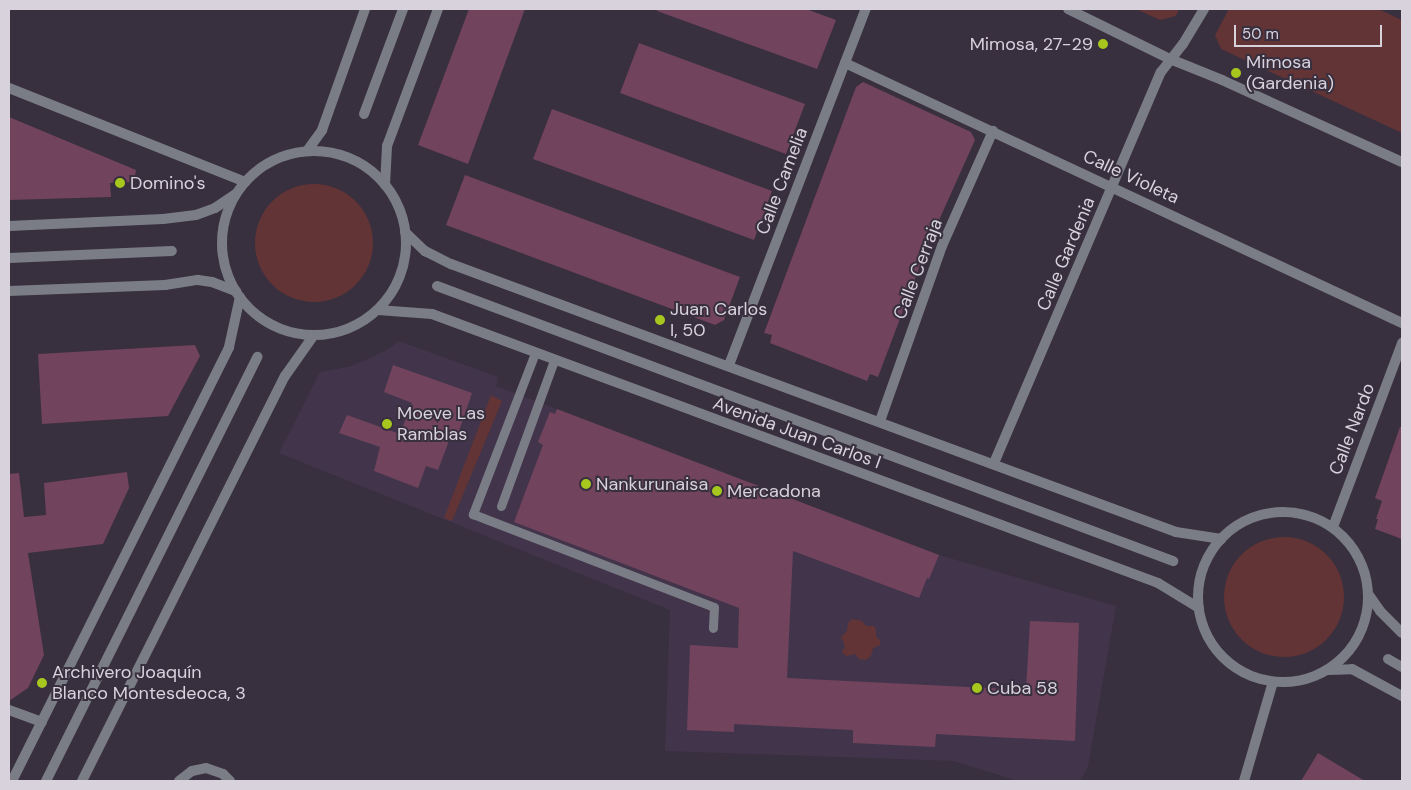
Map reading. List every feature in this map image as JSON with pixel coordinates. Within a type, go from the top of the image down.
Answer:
[{"type":"street","points":[[307,151],[322,130],[365,9]]},
{"type":"street","points":[[364,114],[403,9]]},
{"type":"street","points":[[386,186],[387,146],[438,9]]},
{"type":"street","name":"Calle Camelia","points":[[729,365],[866,9]]},
{"type":"street","points":[[1068,9],[1170,59],[1222,80],[1402,162]]},
{"type":"street","name":"Calle Gardenia","points":[[994,463],[1161,72],[1183,44],[1204,9]]},
{"type":"street","name":"Calle Violeta","points":[[845,63],[1113,186],[1402,323]]},
{"type":"street","points":[[9,88],[245,182]]},
{"type":"street","name":"Calle Cerraja","points":[[880,421],[942,246],[993,131]]},
{"type":"street","points":[[307,151],[342,155],[373,173],[386,186],[398,208],[405,232],[405,254],[401,274],[391,293],[378,310],[359,324],[337,333],[314,335],[292,333],[272,325],[255,313],[238,294],[226,268],[222,242],[226,217],[236,194],[245,182],[263,166],[277,159],[307,151]]},
{"type":"street","points":[[9,226],[164,219],[196,215],[215,208],[236,194]]},
{"type":"street","points":[[405,232],[425,251],[451,264],[729,365],[1176,532],[1220,539]]},
{"type":"street","points":[[9,258],[172,251]]},
{"type":"street","points":[[9,291],[165,285],[198,280],[212,282],[238,294]]},
{"type":"street","name":"Avenida Juan Carlos I","points":[[437,286],[1173,561]]},
{"type":"street","points":[[12,781],[229,347],[238,294]]},
{"type":"street","name":"Avenida Juan Carlos I","points":[[378,310],[432,314],[1158,583],[1199,608]]},
{"type":"street","points":[[82,781],[285,376],[314,335]]},
{"type":"street","name":"Calle Nardo","points":[[1333,527],[1402,343]]},
{"type":"street","points":[[46,781],[257,357]]},
{"type":"street","points":[[1280,511],[1309,515],[1333,527],[1352,546],[1364,569],[1369,595],[1366,617],[1358,638],[1345,656],[1328,670],[1302,680],[1273,682],[1246,674],[1224,658],[1207,635],[1199,608],[1199,583],[1207,560],[1220,539],[1237,525],[1256,516],[1280,511]]},
{"type":"street","points":[[1369,595],[1380,611],[1402,632]]},
{"type":"street","points":[[1388,659],[1402,667]]},
{"type":"street","points":[[1328,670],[1352,669],[1402,696]]},
{"type":"street","points":[[1244,781],[1273,682]]},
{"type":"street","points":[[9,710],[42,722]]},
{"type":"street","points":[[178,781],[192,771],[206,768],[223,774],[230,781]]},
{"type":"lane","points":[[535,353],[473,514],[714,607],[713,628]]},
{"type":"lane","points":[[502,506],[554,360]]},
{"type":"shaded area","points":[[1136,9],[1179,9],[1176,16],[1160,20]]},
{"type":"shaded area","points":[[1229,9],[1378,9],[1402,20],[1402,133],[1221,49],[1215,35]]},
{"type":"shaded area","points":[[314,184],[337,188],[356,201],[369,220],[373,243],[369,266],[356,285],[337,298],[314,302],[291,298],[272,285],[259,266],[255,243],[259,220],[272,201],[291,188]]},
{"type":"shaded area","points":[[399,341],[498,377],[496,386],[939,555],[1116,606],[1088,766],[1080,781],[1019,781],[953,761],[665,751],[670,610],[279,453],[320,372],[352,366],[385,351]]},
{"type":"shaded area","points":[[491,395],[502,401],[452,521],[444,518]]},
{"type":"shaded area","points":[[1284,537],[1307,542],[1326,555],[1339,574],[1344,597],[1339,620],[1326,639],[1307,652],[1284,657],[1261,652],[1242,639],[1229,620],[1224,597],[1229,574],[1242,555],[1261,542]]},
{"type":"shaded area","points":[[852,619],[862,621],[866,626],[874,626],[876,637],[880,640],[880,645],[873,648],[871,656],[866,660],[859,659],[855,654],[846,656],[842,652],[845,646],[841,637],[847,631],[848,623]]},
{"type":"building","points":[[469,9],[525,9],[468,164],[418,145]]},
{"type":"building","points":[[657,9],[806,9],[836,20],[817,69],[657,11]]},
{"type":"building","points":[[639,43],[805,104],[786,154],[620,93]]},
{"type":"building","points":[[863,82],[971,132],[975,140],[927,247],[878,377],[870,374],[867,381],[770,343],[772,335],[764,333],[856,87]]},
{"type":"building","points":[[552,109],[772,191],[754,240],[533,159]]},
{"type":"building","points":[[9,117],[136,170],[134,182],[110,183],[111,197],[9,200]]},
{"type":"building","points":[[465,175],[740,277],[724,320],[715,325],[446,225]]},
{"type":"building","points":[[195,345],[200,356],[168,416],[42,424],[38,354]]},
{"type":"building","points":[[393,365],[472,393],[456,440],[450,438],[438,470],[426,466],[418,488],[374,471],[380,447],[339,433],[347,415],[400,434],[412,403],[384,392]]},
{"type":"building","points":[[557,409],[939,555],[919,598],[793,551],[787,678],[1026,690],[1030,621],[1079,623],[1075,741],[936,734],[935,747],[853,743],[853,730],[734,724],[734,732],[687,730],[690,645],[738,648],[739,608],[514,522],[543,445],[538,442],[550,412],[555,414]]},
{"type":"building","points":[[1400,427],[1402,427],[1402,539],[1375,529],[1382,501],[1375,498]]},
{"type":"building","points":[[127,472],[129,488],[103,544],[28,553],[44,655],[28,688],[9,701],[9,474],[19,473],[24,517],[46,515],[44,483]]},
{"type":"building","points":[[1318,753],[1365,781],[1301,781]]},
{"type":"place","name":"Mimosa, 27-29","points":[[1103,44]]},
{"type":"place","name":"Mimosa (Gardenia)","points":[[1236,73]]},
{"type":"place","name":"Domino's","points":[[120,183]]},
{"type":"place","name":"Juan Carlos I, 50","points":[[660,320]]},
{"type":"place","name":"Moeve Las Ramblas","points":[[387,424]]},
{"type":"place","name":"Nankurunaisa","points":[[586,484]]},
{"type":"place","name":"Mercadona","points":[[717,491]]},
{"type":"place","name":"Archivero Joaquín Blanco Montesdeoca, 3","points":[[42,683]]},
{"type":"place","name":"Cuba 58","points":[[977,688]]}]
